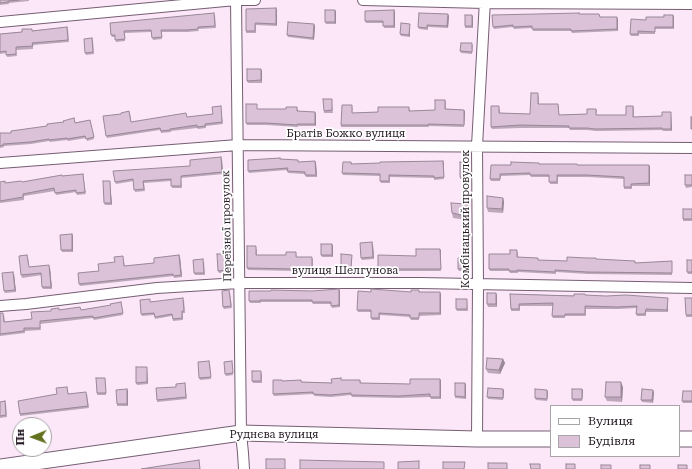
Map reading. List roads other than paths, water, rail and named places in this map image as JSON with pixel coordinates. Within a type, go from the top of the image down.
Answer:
[{"type":"street","points":[[0,22],[236,0],[255,0]]},
{"type":"street","name":"Переїзної провулок","points":[[236,0],[241,433],[244,469]]},
{"type":"street","points":[[362,0],[692,4]]},
{"type":"street","name":"Комбінацький провулок","points":[[477,438],[477,146],[485,2]]},
{"type":"street","name":"Братів Божко вулиця","points":[[0,163],[238,145],[692,148]]},
{"type":"street","name":"вулиця Шелгунова","points":[[0,306],[157,288],[239,283],[420,283],[692,288]]},
{"type":"street","name":"Руднєва вулиця","points":[[0,468],[241,433],[550,439]]},
{"type":"street","points":[[680,439],[692,439]]},
{"type":"street","points":[[0,458],[17,465]]}]
